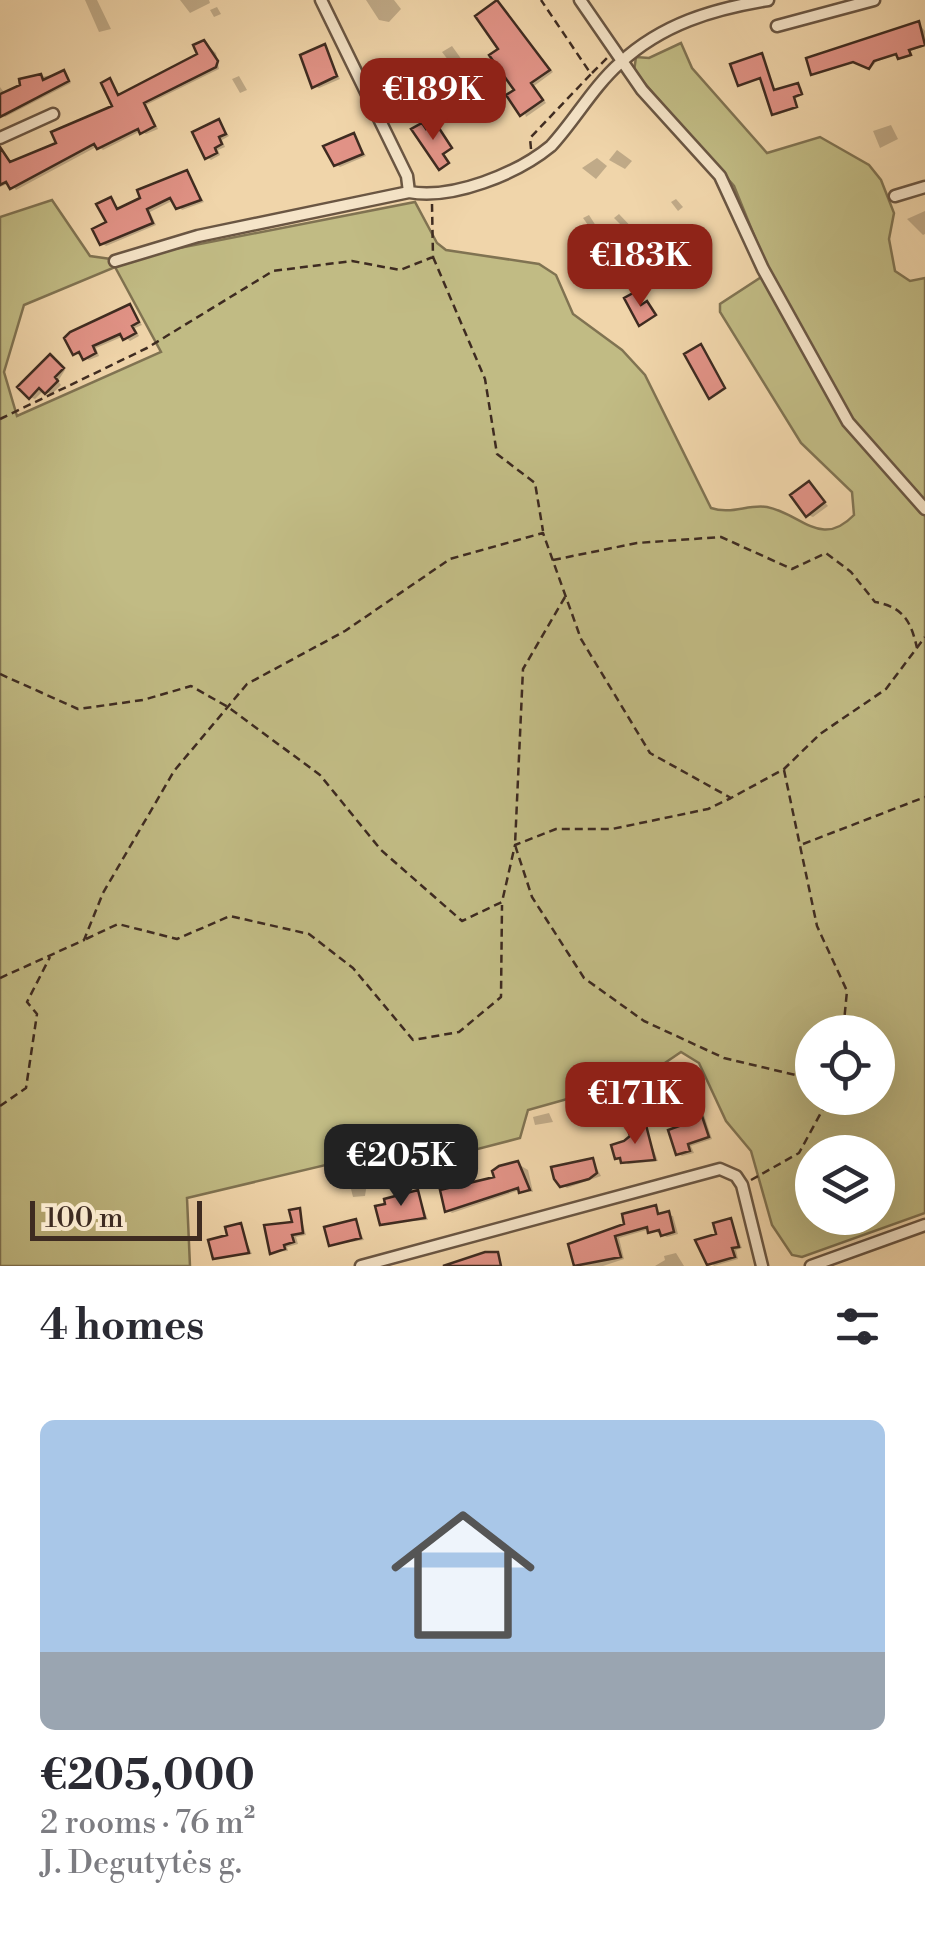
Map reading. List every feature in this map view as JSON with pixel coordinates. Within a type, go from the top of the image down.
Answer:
[{"type":"street","points":[[321,0],[408,176],[410,192]]},
{"type":"street","points":[[580,0],[620,62],[720,176],[762,269],[848,422],[925,509]]},
{"type":"street","points":[[115,261],[198,236],[410,192],[432,194],[538,157],[620,62],[696,10],[768,0]]},
{"type":"street","points":[[778,26],[874,0]]},
{"type":"street","points":[[0,138],[53,114]]},
{"type":"street","points":[[894,196],[925,187]]},
{"type":"street","points":[[361,1266],[720,1169],[736,1176],[742,1185],[762,1266]]},
{"type":"street","points":[[811,1266],[925,1225]]},
{"type":"path","points":[[530,138],[591,74],[541,0]]},
{"type":"path","points":[[432,194],[432,258],[485,379],[497,454],[535,483],[543,533],[581,639],[650,754],[731,798]]},
{"type":"path","points":[[0,419],[147,348],[273,271],[352,261],[400,270],[432,258]]},
{"type":"path","points":[[84,940],[103,893],[174,772],[247,684],[345,631],[450,559],[543,533]]},
{"type":"path","points":[[552,560],[637,543],[721,536],[792,569],[826,553],[851,572],[875,602],[892,605],[910,620],[917,650]]},
{"type":"path","points":[[0,978],[118,924],[177,939],[230,916],[308,934],[353,968],[413,1040],[459,1032],[501,997],[502,902],[515,845],[524,668],[566,596]]},
{"type":"path","points":[[515,845],[556,829],[612,829],[708,809],[731,798],[784,769],[820,734],[886,690],[925,637]]},
{"type":"path","points":[[0,674],[78,708],[142,700],[191,686],[228,707],[320,775],[391,860],[462,922],[502,902]]},
{"type":"path","points":[[784,769],[817,926],[848,991],[844,1015]]},
{"type":"path","points":[[801,844],[925,797]]},
{"type":"path","points":[[515,845],[532,897],[584,978],[644,1021],[724,1058],[795,1074]]},
{"type":"path","points":[[0,1106],[26,1088],[37,1014],[27,1002],[51,955]]},
{"type":"path","points":[[742,1185],[800,1154],[820,1115]]},
{"type":"shaded area","points":[[681,43],[692,68],[767,153],[820,137],[869,165],[881,180],[894,213],[889,239],[895,271],[910,281],[925,278],[925,1213],[895,1224],[895,1135],[795,1135],[795,1235],[864,1235],[802,1257],[792,1255],[772,1225],[751,1151],[726,1121],[699,1063],[681,1052],[656,1069],[617,1085],[528,1110],[520,1138],[474,1150],[452,1135],[187,1198],[190,1266],[0,1266],[0,217],[52,200],[90,256],[118,260],[415,202],[437,243],[446,250],[539,264],[556,275],[573,314],[622,350],[645,375],[711,508],[767,507],[821,529],[842,525],[854,515],[852,492],[801,443],[720,312],[720,304],[769,272],[734,186],[634,71],[636,57],[649,58]],"holes":[[[115,267],[161,352],[17,416],[4,372],[24,305]]]},
{"type":"building","points":[[497,0],[550,70],[531,83],[543,100],[520,116],[506,95],[514,90],[489,55],[498,49],[475,16]]},
{"type":"building","points":[[919,21],[925,45],[909,50],[911,55],[898,59],[896,54],[874,61],[869,69],[853,62],[811,75],[806,58]]},
{"type":"building","points":[[204,40],[218,61],[216,67],[144,103],[155,126],[140,134],[138,129],[97,149],[94,144],[10,189],[6,182],[0,185],[0,147],[10,162],[56,143],[51,132],[112,106],[101,83],[110,78],[118,95],[197,54],[193,45]]},
{"type":"building","points":[[325,44],[337,76],[312,88],[300,55]]},
{"type":"building","points":[[762,53],[774,90],[798,83],[802,94],[794,97],[797,107],[772,115],[760,78],[738,86],[730,64]]},
{"type":"building","points":[[64,70],[69,81],[0,117],[0,94],[20,85],[19,79],[41,74],[43,80]]},
{"type":"building","points":[[219,119],[226,134],[219,137],[222,144],[215,148],[217,153],[205,159],[192,132]]},
{"type":"building","points":[[435,122],[452,148],[443,154],[449,163],[439,170],[411,129],[422,123],[426,129]]},
{"type":"building","points":[[354,133],[363,154],[334,166],[323,146]]},
{"type":"building","points":[[187,170],[201,200],[176,209],[170,198],[147,209],[153,223],[100,245],[92,229],[106,222],[96,204],[111,197],[117,209],[140,198],[137,190]]},
{"type":"building","points":[[635,292],[641,305],[647,301],[656,315],[639,326],[624,298]]},
{"type":"building","points":[[130,304],[139,322],[132,326],[136,333],[123,340],[120,334],[93,346],[96,353],[83,360],[79,352],[73,355],[64,338],[70,332]]},
{"type":"building","points":[[701,344],[725,388],[709,399],[684,354]]},
{"type":"building","points":[[50,354],[64,368],[55,377],[58,381],[45,394],[39,388],[29,399],[17,387]]},
{"type":"building","points":[[809,481],[825,502],[806,517],[790,495]]},
{"type":"building","points":[[692,1103],[695,1111],[700,1110],[709,1137],[688,1144],[690,1151],[676,1155],[668,1130],[682,1125],[676,1108]]},
{"type":"building","points":[[646,1125],[655,1160],[621,1163],[620,1158],[615,1159],[611,1145],[630,1136],[628,1130]]},
{"type":"building","points":[[593,1158],[597,1173],[589,1179],[560,1187],[554,1179],[551,1167]]},
{"type":"building","points":[[518,1161],[530,1190],[519,1193],[518,1188],[445,1212],[440,1190],[494,1177],[492,1171],[499,1166]]},
{"type":"building","points":[[418,1190],[425,1218],[380,1225],[375,1206],[385,1204],[384,1199]]},
{"type":"building","points":[[656,1205],[658,1214],[669,1211],[674,1232],[661,1236],[659,1230],[648,1233],[647,1227],[615,1236],[621,1257],[574,1266],[568,1244],[624,1224],[622,1214]]},
{"type":"building","points":[[300,1208],[303,1233],[292,1235],[294,1242],[270,1254],[264,1225],[292,1222],[289,1210]]},
{"type":"building","points":[[731,1218],[739,1247],[732,1248],[735,1257],[707,1265],[695,1240],[716,1234],[713,1223]]},
{"type":"building","points":[[356,1219],[361,1238],[329,1246],[324,1227]]},
{"type":"building","points":[[241,1223],[249,1253],[213,1259],[208,1240],[227,1235],[225,1227]]},
{"type":"building","points":[[485,1252],[498,1252],[501,1266],[443,1266]]}]
